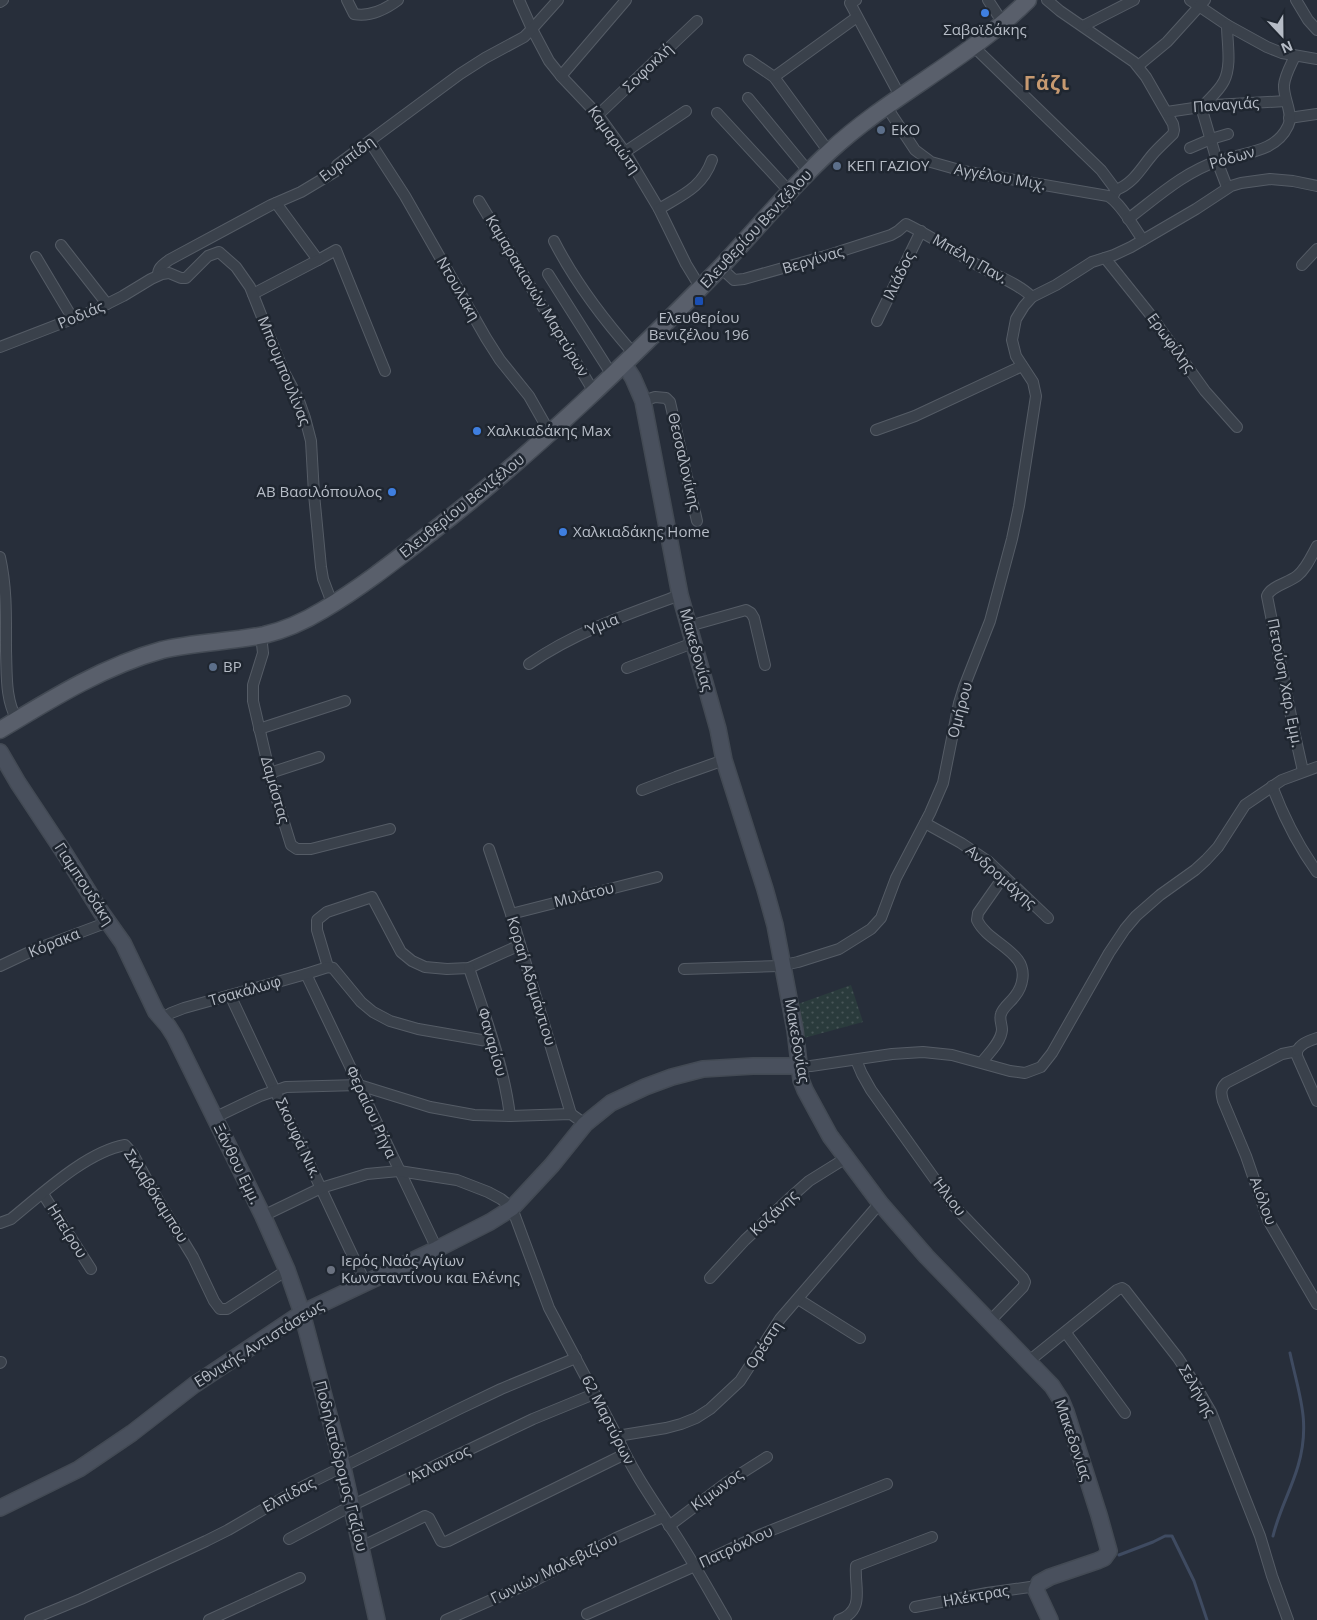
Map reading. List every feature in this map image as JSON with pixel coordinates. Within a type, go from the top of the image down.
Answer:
[{"type":"main road","name":"Ελευθερίου Βενιζέλου","points":[[0,730],[82,683],[152,653],[180,647],[261,636],[302,622],[333,604],[379,572],[495,482],[594,392],[720,267],[829,152],[886,106],[974,46],[1028,0]]},
{"type":"street","points":[[347,0],[354,14],[365,15],[387,8],[398,0]]},
{"type":"street","name":"Καμαριώτη","points":[[519,0],[549,61],[598,115],[625,152],[659,209],[686,264],[700,287]]},
{"type":"street","name":"Ευριπίδη","points":[[158,275],[161,266],[169,260],[276,203],[301,192],[336,171],[337,166],[422,101],[460,74],[524,37],[558,0]]},
{"type":"street","points":[[561,76],[626,0]]},
{"type":"street","points":[[856,0],[850,4],[900,96]]},
{"type":"street","points":[[988,0],[1003,23]]},
{"type":"street","points":[[1047,0],[1060,11],[1130,58],[1138,66],[1167,112],[1174,128],[1173,134],[1152,155],[1131,181],[1114,194]]},
{"type":"street","points":[[1083,26],[1134,0]]},
{"type":"street","points":[[1190,0],[1202,3],[1227,25],[1267,47],[1294,56],[1317,59]]},
{"type":"street","points":[[1296,0],[1308,20],[1317,30]]},
{"type":"street","points":[[1138,66],[1167,42],[1202,3]]},
{"type":"street","points":[[774,77],[857,17]]},
{"type":"street","name":"Σοφοκλή","points":[[598,115],[697,21]]},
{"type":"street","points":[[1227,25],[1228,63],[1226,76],[1203,106],[1203,114],[1228,188]]},
{"type":"street","points":[[974,46],[1108,177],[1114,194],[1143,240]]},
{"type":"street","points":[[1294,56],[1285,82],[1289,118],[1317,114]]},
{"type":"street","points":[[749,60],[774,77],[829,152]]},
{"type":"street","points":[[748,98],[809,172]]},
{"type":"street","name":"Παναγιάς","points":[[1167,112],[1203,106],[1286,101]]},
{"type":"street","name":"Αγγέλου Μιχ.","points":[[886,106],[915,150],[931,162],[963,171],[1098,194],[1114,194]]},
{"type":"street","points":[[625,152],[686,111]]},
{"type":"street","points":[[717,113],[790,192]]},
{"type":"street","name":"Ρόδων","points":[[1128,219],[1188,175],[1218,161],[1256,152],[1267,147],[1283,133],[1288,125],[1289,118]]},
{"type":"street","points":[[1190,148],[1210,139],[1228,134]]},
{"type":"street","name":"Ντουλάκη","points":[[370,142],[405,196],[490,344],[500,360],[529,396],[550,433]]},
{"type":"street","points":[[659,209],[698,184],[705,176],[712,160]]},
{"type":"street","points":[[1032,297],[1056,285],[1087,264],[1122,252],[1228,188],[1241,183],[1270,179],[1317,186]]},
{"type":"street","name":"Καμαρακιανών Μαρτύρων","points":[[479,200],[594,392]]},
{"type":"street","points":[[276,203],[318,260]]},
{"type":"street","name":"Βεργίνας","points":[[720,267],[734,280],[744,279],[829,255],[890,235],[906,224]]},
{"type":"street","name":"Μπέλη Παν.","points":[[906,224],[1020,288],[1032,297]]},
{"type":"street","name":"Ιλιάδος","points":[[877,321],[921,231]]},
{"type":"street","points":[[554,241],[584,291],[616,333],[623,364]]},
{"type":"street","points":[[61,245],[107,304]]},
{"type":"street","points":[[1302,265],[1317,249]]},
{"type":"street","points":[[253,294],[336,250],[385,371]]},
{"type":"street","name":"Μπουμπουλίνας","points":[[158,275],[169,273],[186,278],[212,253],[219,252],[236,267],[253,294],[282,370],[298,398],[308,428],[312,454],[321,567],[323,579],[333,604]]},
{"type":"street","points":[[36,257],[73,319]]},
{"type":"street","name":"Ερωφίλης","points":[[1105,258],[1150,313],[1205,391],[1238,427]]},
{"type":"street","points":[[548,274],[623,364]]},
{"type":"street","name":"Ροδιάς","points":[[0,347],[107,304],[158,275]]},
{"type":"street","name":"Ομήρου","points":[[684,969],[783,965],[807,960],[832,952],[845,945],[875,925],[884,912],[896,878],[937,800],[943,783],[959,703],[992,615],[1019,506],[1036,396],[1032,382],[1014,351],[1012,332],[1019,314],[1032,297]]},
{"type":"street","name":"Μακεδονίας","points":[[623,364],[633,378],[643,401],[680,595],[718,729],[724,760],[765,889],[783,965],[796,1037],[801,1080],[812,1105],[846,1158],[880,1203],[926,1256],[1052,1386],[1061,1400],[1109,1550],[1104,1558],[1043,1580],[1037,1586]]},
{"type":"street","points":[[876,430],[925,412],[1022,366]]},
{"type":"street","name":"Θεσσαλονίκης","points":[[643,401],[655,397],[666,398],[670,402],[697,521]]},
{"type":"street","name":"Πετούση Χαρ. Εμμ.","points":[[1303,771],[1267,596],[1271,590],[1302,572],[1317,546]]},
{"type":"street","points":[[0,557],[5,589],[7,685],[12,710],[17,720]]},
{"type":"street","name":"Ύμια","points":[[529,664],[553,648],[589,630],[680,595]]},
{"type":"street","points":[[689,626],[746,610],[754,618],[765,665]]},
{"type":"street","name":"Δαμάστας","points":[[261,636],[263,653],[254,678],[253,701],[270,773],[291,845],[297,850],[311,849],[390,829]]},
{"type":"street","points":[[627,668],[693,643]]},
{"type":"street","points":[[259,729],[345,701]]},
{"type":"street","name":"Γιαμπουδάκη","points":[[0,752],[18,783],[123,943],[156,1012],[162,1018]]},
{"type":"street","points":[[270,773],[319,757]]},
{"type":"street","points":[[642,790],[724,760]]},
{"type":"street","points":[[800,1066],[923,1052],[952,1055],[1020,1073],[1030,1072],[1041,1067],[1052,1053],[1109,953],[1131,922],[1160,894],[1195,870],[1206,860],[1218,847],[1245,805],[1272,786],[1303,771],[1317,767]]},
{"type":"street","points":[[1272,786],[1289,828],[1317,872]]},
{"type":"street","name":"Ανδρομάχης","points":[[925,823],[974,851],[1004,876],[1048,918]]},
{"type":"street","name":"Κοραή Αδαμάντιου","points":[[489,849],[511,914],[571,1114]]},
{"type":"street","points":[[982,1062],[999,1040],[1002,1030],[1001,1015],[1005,1007],[1017,994],[1023,978],[1020,962],[982,928],[977,920],[978,913],[1004,876]]},
{"type":"street","name":"Μιλάτου","points":[[511,914],[657,877]]},
{"type":"street","points":[[493,1042],[394,1023],[373,1012],[361,1002],[333,968],[328,967],[317,930],[318,920],[327,912],[372,897],[398,947],[408,958],[425,967],[469,968],[520,945]]},
{"type":"street","name":"Κόρακα","points":[[0,966],[36,949],[108,922]]},
{"type":"street","name":"Τσακάλωφ","points":[[162,1018],[184,1008],[328,967]]},
{"type":"street","name":"Φαναρίου","points":[[469,968],[493,1042],[508,1100],[510,1116]]},
{"type":"street","name":"Φεραίου Ρήγα","points":[[306,974],[437,1249]]},
{"type":"street","name":"Σκουφά Νικ.","points":[[230,995],[365,1282]]},
{"type":"street","name":"Ξάνθου Εμμ.","points":[[162,1018],[175,1037],[263,1216],[302,1313]]},
{"type":"street","points":[[1317,1038],[1305,1043],[1297,1051],[1297,1056],[1317,1101]]},
{"type":"street","name":"Αιόλου","points":[[1297,1051],[1282,1054],[1226,1083],[1222,1087],[1221,1092],[1268,1220],[1317,1304]]},
{"type":"street","name":"Ήλιου","points":[[856,1060],[871,1090],[954,1206],[1023,1278],[1023,1287],[990,1321]]},
{"type":"street","name":"Εθνικής Αντιστάσεως","points":[[0,1508],[78,1469],[132,1433],[194,1385],[302,1313],[437,1249],[490,1222],[512,1208],[552,1165],[584,1124],[601,1110],[622,1097],[645,1086],[688,1072],[730,1067],[800,1066]]},
{"type":"street","points":[[214,1118],[286,1087],[359,1085],[430,1107],[474,1115],[571,1114],[584,1124]]},
{"type":"street","name":"Σκλαβόκαμπου","points":[[0,1223],[11,1219],[73,1170],[98,1155],[125,1145],[133,1154],[158,1200],[193,1257],[214,1301],[220,1309],[227,1309],[286,1270]]},
{"type":"street","name":"Κοζάνης","points":[[710,1278],[745,1240],[809,1181],[846,1158]]},
{"type":"street","points":[[263,1216],[321,1188],[367,1174],[399,1171],[466,1182],[488,1192],[512,1208]]},
{"type":"street","name":"Ηπείρου","points":[[43,1194],[91,1269]]},
{"type":"street","name":"Ορέστη","points":[[617,1436],[681,1424],[696,1418],[710,1409],[740,1380],[772,1330],[880,1203]]},
{"type":"street","name":"62 Μαρτύρων","points":[[512,1208],[549,1308],[617,1436],[624,1454],[695,1566],[726,1620]]},
{"type":"street","name":"Σελήνης","points":[[1029,1361],[1117,1290],[1122,1288],[1125,1290],[1172,1350],[1193,1381],[1210,1412],[1260,1536],[1288,1620]]},
{"type":"street","points":[[798,1299],[860,1338]]},
{"type":"street","name":"Ποδηλατόδρομος Γαζίου","points":[[302,1313],[342,1468],[377,1620]]},
{"type":"street","points":[[1066,1333],[1125,1413]]},
{"type":"street","name":"Ελπίδας","points":[[30,1620],[89,1596],[228,1530],[302,1487],[501,1389],[576,1358]]},
{"type":"street","name":"Άτλαντος","points":[[289,1539],[351,1506],[533,1419],[594,1394]]},
{"type":"street","points":[[361,1547],[425,1516],[429,1518],[441,1541],[448,1541],[624,1454]]},
{"type":"street","name":"Κίμωνος","points":[[669,1526],[726,1483],[767,1457]]},
{"type":"street","name":"Πατρόκλου","points":[[587,1614],[762,1534],[887,1484]]},
{"type":"street","name":"Γωνιών Μαλεβιζίου","points":[[446,1620],[532,1582],[616,1538],[663,1517]]},
{"type":"street","points":[[839,1620],[849,1615],[856,1607],[856,1566],[932,1537]]},
{"type":"street","points":[[209,1620],[300,1578]]},
{"type":"street","points":[[1037,1586],[1038,1596],[1050,1620]]},
{"type":"street","name":"Ηλέκτρας","points":[[915,1607],[987,1593],[1037,1586]]},
{"type":"shaded area","points":[[851,985],[863,1022],[804,1038],[798,1004]]},
{"type":"waterway","points":[[1273,1536],[1298,1466],[1304,1436],[1300,1396],[1290,1353]]},
{"type":"waterway","points":[[1119,1555],[1165,1536],[1172,1536],[1194,1581],[1207,1620]]},
{"type":"place","name":"Σαβοϊδάκης","points":[[985,13]]},
{"type":"place","name":"EKO","points":[[881,130]]},
{"type":"place","name":"ΚΕΠ ΓΑΖΙΟΥ","points":[[837,166]]},
{"type":"place","name":"Ελευθερίου Βενιζέλου 196","points":[[699,301]]},
{"type":"place","name":"Χαλκιαδάκης Max","points":[[477,431]]},
{"type":"place","name":"ΑΒ Βασιλόπουλος","points":[[392,492]]},
{"type":"place","name":"Χαλκιαδάκης Home","points":[[563,532]]},
{"type":"place","name":"BP","points":[[213,667]]},
{"type":"place","name":"Ιερός Ναός Αγίων Κωνσταντίνου και Ελένης","points":[[331,1270]]},
{"type":"district","name":"Γάζι","points":[[1047,83]]}]
